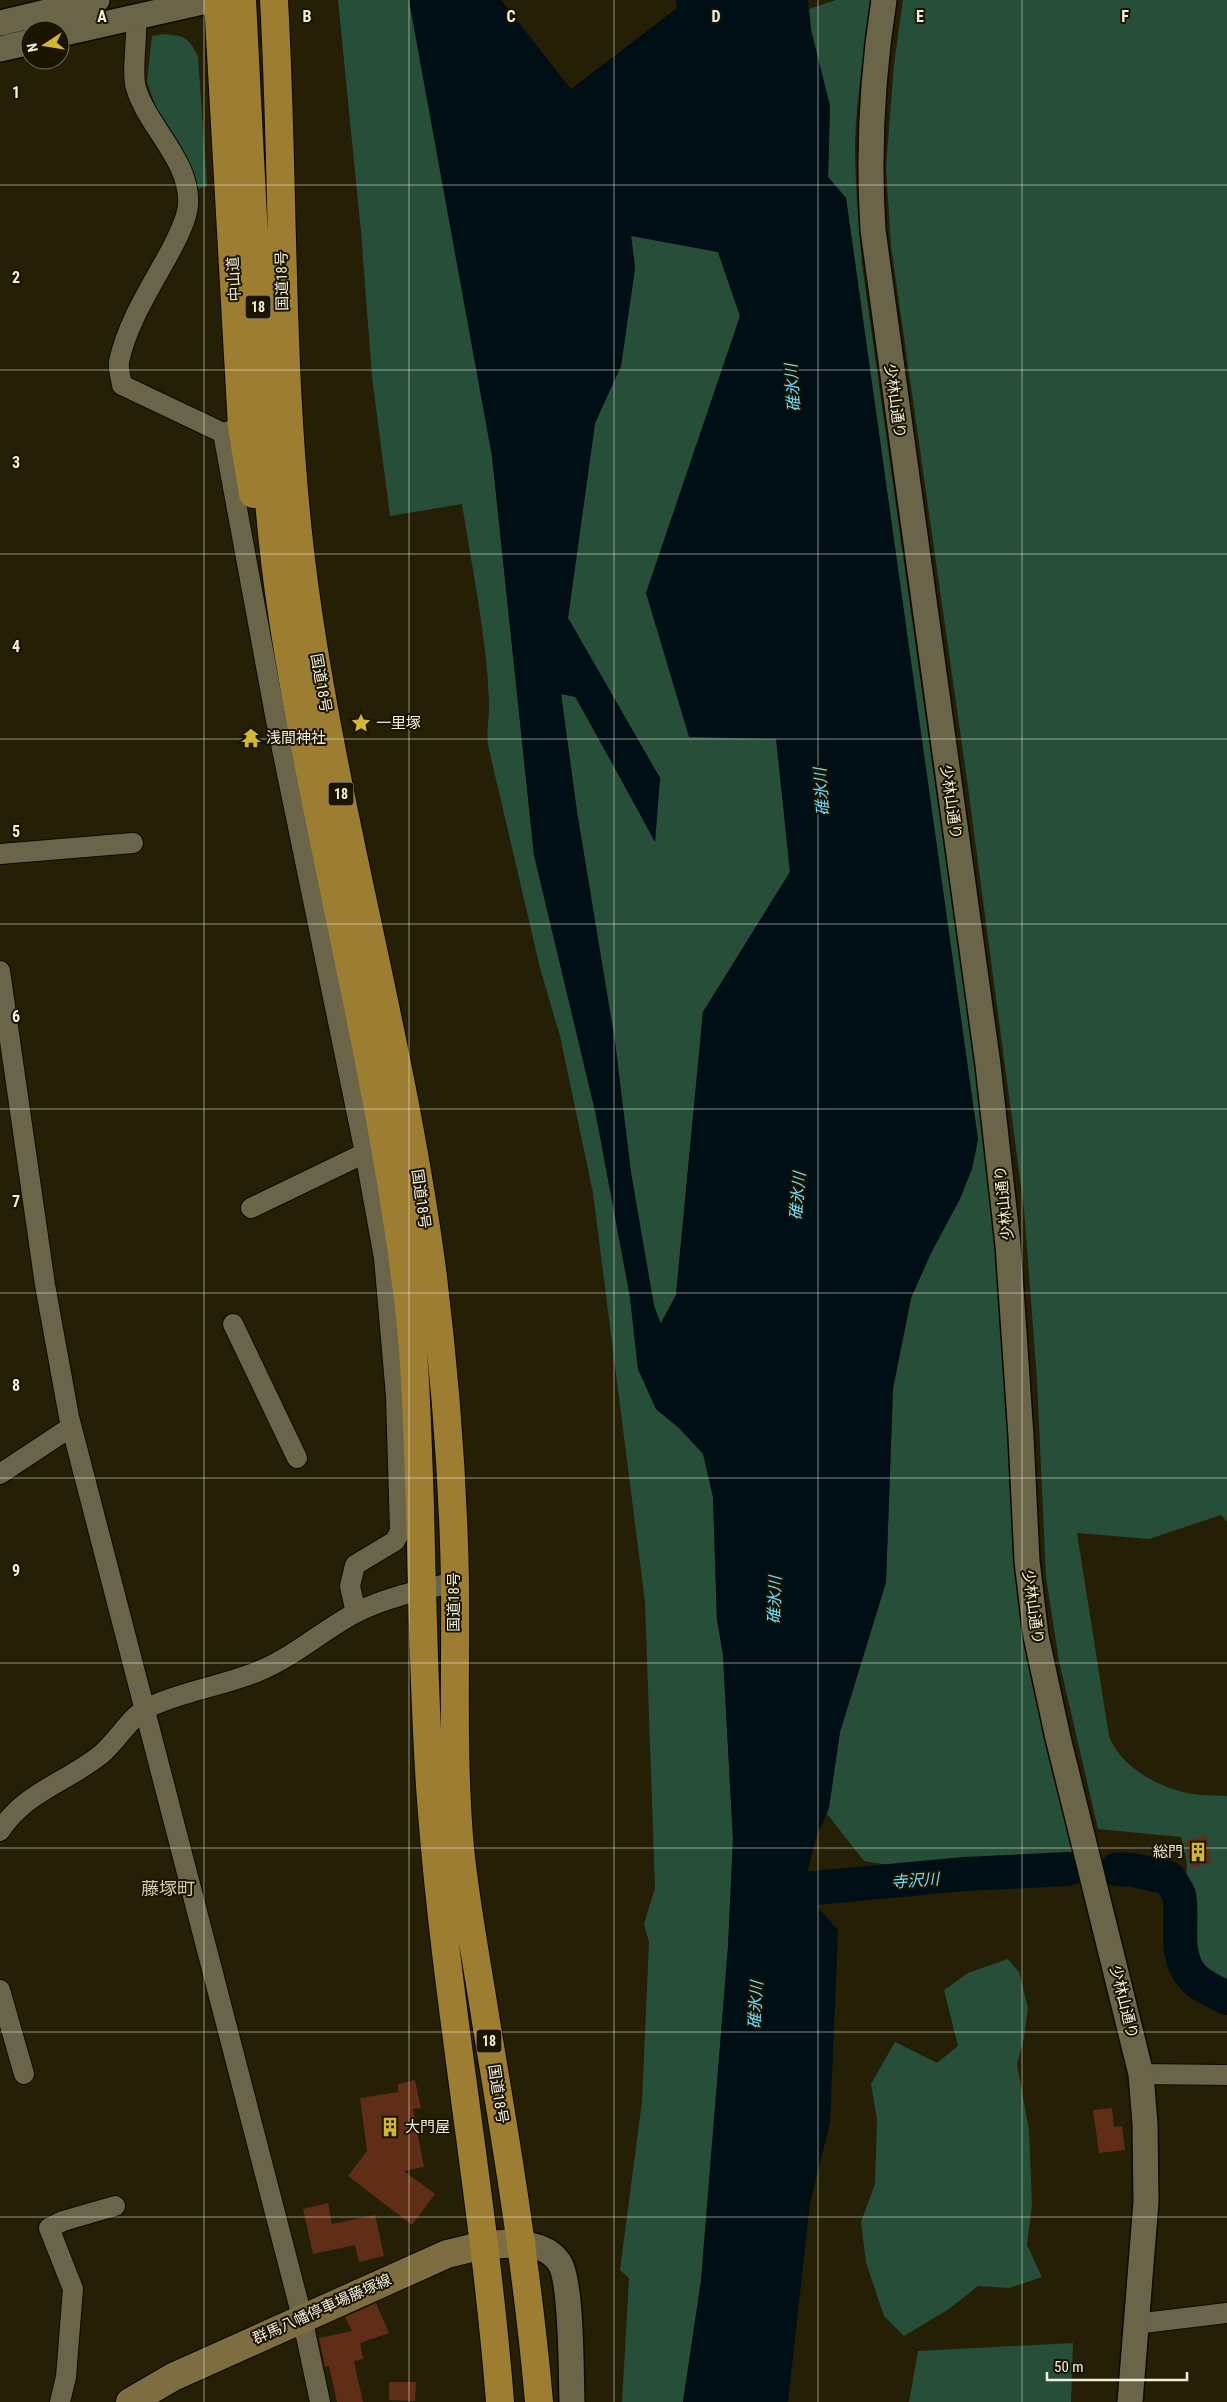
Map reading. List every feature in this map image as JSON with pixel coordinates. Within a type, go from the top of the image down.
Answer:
[{"type":"highway","name":"中山道","points":[[218,0],[242,424]]},
{"type":"highway","name":"国道18号","points":[[242,0],[242,424],[282,614],[312,780],[390,1166],[406,1283],[416,1392],[430,1783],[438,1883],[484,2244],[500,2402]]},
{"type":"highway","name":"国道18号","points":[[274,0],[283,327],[297,527],[304,586],[321,689],[418,1178],[444,1376],[455,1582],[456,1774],[460,1848],[522,2243],[539,2402]]},
{"type":"main road","name":"群馬八幡停車場藤塚線","points":[[130,2402],[173,2377],[302,2317],[447,2254],[484,2244],[522,2243]]},
{"type":"street","points":[[0,23],[97,0]]},
{"type":"street","points":[[70,32],[211,0]]},
{"type":"street","name":"少林山通り","points":[[884,0],[875,57],[871,119],[870,176],[873,230],[1002,1178],[1011,1281],[1027,1561],[1031,1598],[1036,1636],[1058,1738],[1141,2074],[1145,2124],[1146,2202],[1130,2402]]},
{"type":"street","points":[[136,16],[138,34],[136,86],[143,105],[166,141],[186,182],[188,206],[177,238],[128,335],[118,364],[122,385],[242,424],[275,715],[365,1153],[384,1258],[394,1376],[400,1530],[395,1541],[355,1565],[350,1586],[356,1613]]},
{"type":"street","points":[[0,49],[20,44]]},
{"type":"street","points":[[0,854],[133,843]]},
{"type":"street","points":[[0,971],[45,1285],[72,1428],[302,2317],[320,2402]]},
{"type":"street","points":[[251,1208],[365,1153]]},
{"type":"street","points":[[233,1324],[297,1458]]},
{"type":"street","points":[[0,1474],[72,1428]]},
{"type":"street","points":[[0,1830],[8,1818],[30,1798],[100,1756],[145,1708],[274,1664],[356,1613],[422,1590],[455,1582]]},
{"type":"street","points":[[0,1990],[24,2074]]},
{"type":"street","points":[[1141,2074],[1227,2075]]},
{"type":"street","points":[[60,2402],[66,2378],[73,2289],[49,2228],[63,2221],[115,2206]]},
{"type":"street","points":[[522,2243],[541,2247],[559,2262],[564,2272],[568,2305],[572,2402]]},
{"type":"street","points":[[1135,2324],[1227,2313]]},
{"type":"green space","points":[[338,0],[409,0],[492,456],[534,855],[596,1115],[630,1297],[638,1369],[656,1409],[679,1428],[704,1454],[713,1497],[717,1619],[723,1655],[733,1839],[728,1947],[701,2281],[683,2402],[622,2402],[629,2278],[620,2270],[642,2101],[649,1942],[644,1924],[655,1888],[645,1602],[593,1193],[560,1036],[540,968],[488,745],[489,699],[485,650],[462,504],[390,516],[372,377],[361,232]]},
{"type":"green space","points":[[836,0],[872,0],[859,91],[855,145],[856,190],[862,264],[985,1139],[1001,1311],[1015,1562],[1024,1639],[1075,1861],[908,1868],[864,1861],[827,1814],[840,1732],[886,1582],[893,1388],[911,1298],[946,1225],[978,1140],[846,198],[828,177],[830,106],[811,30],[809,9]]},
{"type":"green space","points":[[903,0],[1227,0],[1227,1522],[1221,1515],[1149,1539],[1077,1533],[1109,1736],[1114,1747],[1141,1774],[1164,1786],[1193,1794],[1227,1796],[1227,1993],[1212,1985],[1190,1961],[1187,1947],[1188,1914],[1182,1883],[1187,1867],[1181,1837],[1098,1829],[1059,1661],[1046,1577],[1037,1380],[1024,1209],[967,780],[891,246],[886,168],[894,64]]},
{"type":"green space","points":[[164,34],[185,39],[198,56],[207,186],[197,189],[155,105],[147,82],[152,36]]},
{"type":"green space","points":[[631,235],[718,252],[740,316],[719,382],[778,748],[790,872],[703,1012],[676,1295],[660,1324],[654,1306],[631,1173],[615,1042],[577,812],[561,693],[575,697],[655,840],[660,778],[568,618],[595,423],[621,366],[635,268]]},
{"type":"green space","points":[[1008,1959],[1019,1972],[1028,2008],[1024,2038],[1017,2064],[1029,2130],[1032,2204],[1027,2245],[1042,2277],[1009,2288],[978,2286],[949,2309],[904,2336],[884,2316],[866,2263],[861,2222],[875,2184],[877,2119],[871,2084],[895,2042],[937,2063],[958,2046],[944,1990],[968,1973]]},
{"type":"green space","points":[[1073,2343],[1071,2402],[909,2402],[918,2351]]},
{"type":"water","name":"碓氷川","points":[[409,0],[501,0],[571,89],[677,8],[676,0],[808,0],[811,30],[830,106],[828,177],[846,198],[978,1140],[972,1169],[960,1199],[931,1253],[911,1298],[893,1388],[886,1582],[840,1732],[829,1808],[816,1838],[806,1878],[812,1901],[838,1930],[830,2123],[810,2203],[788,2402],[683,2402],[701,2281],[728,1947],[733,1839],[723,1655],[717,1619],[713,1497],[703,1454],[679,1428],[656,1409],[638,1369],[630,1297],[596,1115],[534,855],[492,456]],"holes":[[[631,236],[718,252],[740,316],[646,593],[689,737],[776,739],[790,872],[703,1012],[676,1295],[661,1324],[654,1306],[631,1173],[615,1042],[577,812],[561,694],[576,697],[655,842],[660,778],[568,618],[595,423],[621,366],[635,268]]]},
{"type":"building","name":"総門","points":[[1206,1835],[1211,1863],[1191,1868],[1185,1841]]},
{"type":"building","points":[[415,2080],[421,2108],[413,2109],[424,2167],[404,2171],[435,2194],[412,2225],[348,2176],[367,2151],[360,2098],[398,2092],[398,2084]]},
{"type":"building","points":[[1112,2108],[1114,2127],[1122,2126],[1125,2150],[1099,2153],[1093,2110]]},
{"type":"building","points":[[328,2203],[332,2224],[375,2215],[384,2256],[359,2262],[355,2245],[313,2254],[303,2209]]},
{"type":"building","points":[[376,2303],[389,2333],[360,2343],[363,2359],[354,2361],[363,2402],[337,2402],[329,2366],[325,2367],[319,2338],[352,2331],[345,2317]]},
{"type":"building","points":[[389,2382],[416,2382],[415,2401],[389,2400]]},
{"type":"waterway","name":"寺沢川","points":[[762,1886],[804,1889],[965,1874],[1068,1869]]},
{"type":"waterway","name":"寺沢川","points":[[1117,1869],[1133,1870],[1169,1878],[1179,1895],[1181,1946],[1186,1966],[1191,1975],[1199,1982],[1227,1998]]},
{"type":"place","name":"一里塚","points":[[361,723]]},
{"type":"place","name":"浅間神社","points":[[251,738]]},
{"type":"place","name":"総門","points":[[1198,1852]]},
{"type":"place","name":"大門屋","points":[[390,2127]]},
{"type":"district","name":"藤塚町","points":[[168,1889]]}]
